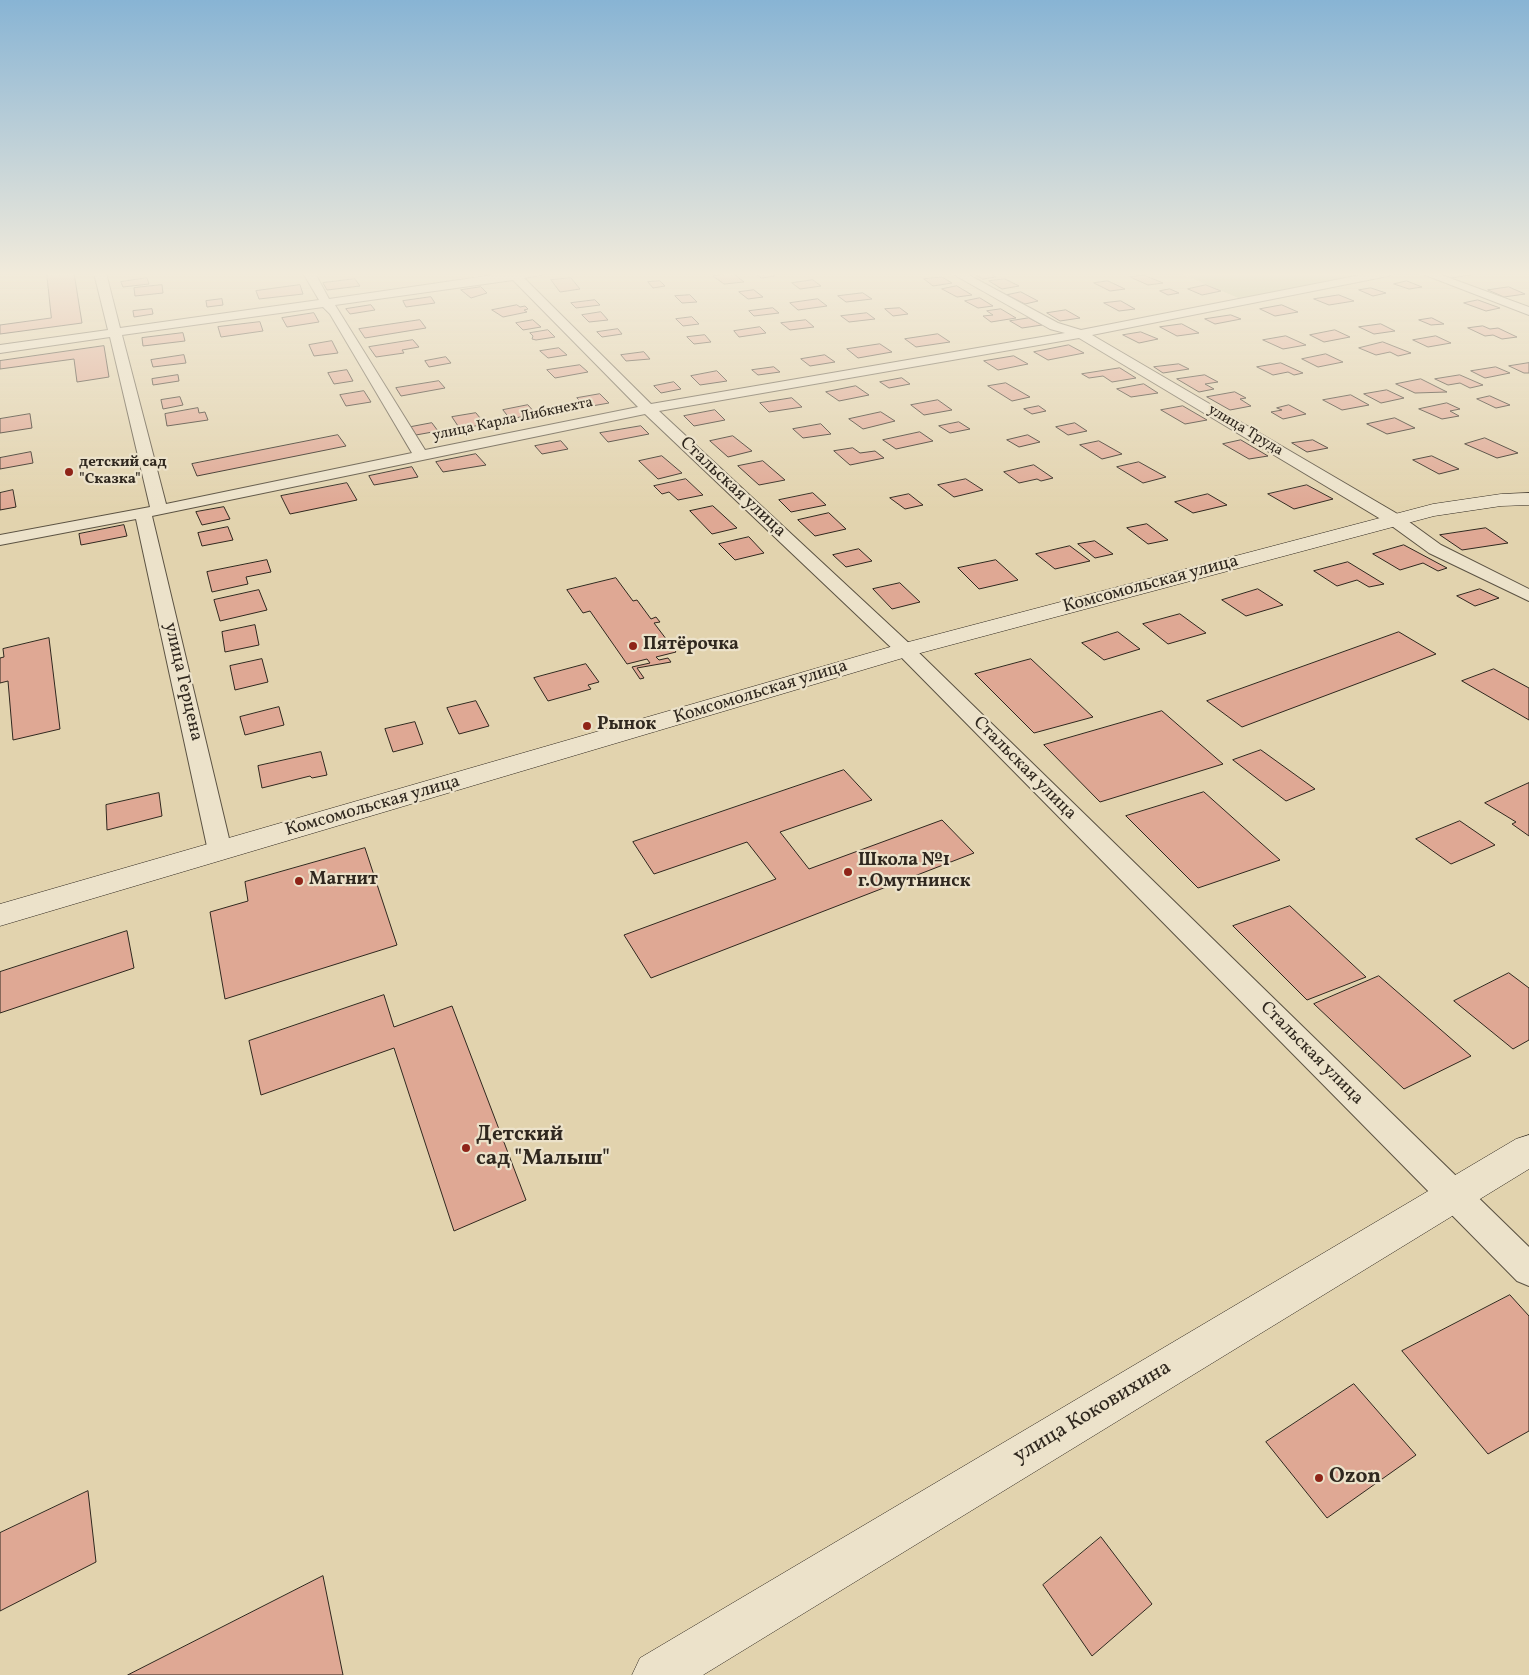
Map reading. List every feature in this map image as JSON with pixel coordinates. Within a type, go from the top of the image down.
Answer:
[{"type":"main road","name":"Комсомольская улица","points":[[0,915],[905,650],[1395,520],[1464,505],[1501,500],[1529,499]]},
{"type":"main road","name":"улица Коковихина","points":[[657,1675],[1529,1150]]},
{"type":"street","name":"улица Герцена","points":[[117,351],[220,851]]},
{"type":"street","points":[[358,351],[421,456]]},
{"type":"street","name":"Стальская улица","points":[[594,351],[648,409],[905,650],[1529,1270]]},
{"type":"street","name":"улица Карла Либкнехта","points":[[0,540],[648,409],[982,351]]},
{"type":"street","name":"улица Труда","points":[[1110,351],[1395,520],[1435,549],[1529,596]]},
{"type":"building","points":[[68,351],[105,351],[109,377],[77,382],[74,359],[0,369],[0,361]]},
{"type":"building","points":[[312,351],[337,351],[338,353],[314,356]]},
{"type":"building","points":[[372,351],[403,351],[404,353],[376,357]]},
{"type":"building","points":[[540,351],[563,351],[567,355],[548,358]]},
{"type":"building","points":[[850,351],[892,352],[858,358]]},
{"type":"building","points":[[1081,351],[1084,353],[1048,360],[1034,352]]},
{"type":"building","points":[[1367,351],[1406,351],[1411,353],[1398,356],[1390,352],[1376,355]]},
{"type":"building","points":[[644,352],[650,359],[626,361],[621,355]]},
{"type":"building","points":[[1326,354],[1343,362],[1318,367],[1302,359]]},
{"type":"building","points":[[184,355],[186,363],[153,367],[151,360]]},
{"type":"building","points":[[825,355],[835,362],[810,366],[801,359]]},
{"type":"building","points":[[1014,356],[1028,364],[998,370],[984,361]]},
{"type":"building","points":[[446,357],[451,363],[429,367],[425,361]]},
{"type":"building","points":[[1281,363],[1303,373],[1294,375],[1288,372],[1273,375],[1257,367]]},
{"type":"building","points":[[1529,363],[1529,373],[1524,373],[1509,366]]},
{"type":"building","points":[[1179,364],[1189,369],[1163,373],[1154,367]]},
{"type":"building","points":[[580,365],[588,372],[555,378],[547,370]]},
{"type":"building","points":[[774,367],[780,372],[758,375],[752,370]]},
{"type":"building","points":[[1496,367],[1510,373],[1485,378],[1471,371]]},
{"type":"building","points":[[1120,368],[1136,378],[1112,382],[1103,376],[1089,378],[1082,374]]},
{"type":"building","points":[[347,370],[353,381],[334,384],[328,373]]},
{"type":"building","points":[[717,371],[727,381],[700,385],[691,376]]},
{"type":"building","points":[[178,375],[179,381],[153,385],[152,379]]},
{"type":"building","points":[[1205,375],[1218,382],[1205,384],[1214,389],[1199,392],[1177,379]]},
{"type":"building","points":[[1460,375],[1483,385],[1470,388],[1460,383],[1448,385],[1435,379]]},
{"type":"building","points":[[902,378],[910,384],[889,388],[880,382]]},
{"type":"building","points":[[1421,379],[1447,392],[1415,393],[1396,384]]},
{"type":"building","points":[[439,381],[445,388],[401,396],[396,388]]},
{"type":"building","points":[[674,382],[681,389],[661,393],[654,386]]},
{"type":"building","points":[[1006,383],[1030,397],[1012,401],[988,386]]},
{"type":"building","points":[[1144,384],[1158,393],[1131,397],[1117,389]]},
{"type":"building","points":[[856,386],[869,395],[839,401],[826,392]]},
{"type":"building","points":[[1387,390],[1404,398],[1381,403],[1364,394]]},
{"type":"building","points":[[364,391],[371,402],[346,406],[340,395]]},
{"type":"building","points":[[1235,392],[1246,398],[1240,399],[1251,406],[1230,410],[1207,397]]},
{"type":"building","points":[[600,394],[609,403],[586,407],[577,398]]},
{"type":"building","points":[[1351,395],[1369,405],[1342,410],[1323,400]]},
{"type":"building","points":[[1490,396],[1510,405],[1496,408],[1477,399]]},
{"type":"building","points":[[180,397],[183,405],[163,409],[161,400]]},
{"type":"building","points":[[792,398],[802,407],[769,412],[760,403]]},
{"type":"building","points":[[938,400],[952,410],[924,415],[911,405]]},
{"type":"building","points":[[1447,403],[1460,409],[1450,411],[1459,416],[1442,419],[1419,409]]},
{"type":"building","points":[[528,405],[536,414],[510,419],[503,410]]},
{"type":"building","points":[[1289,405],[1306,414],[1283,419],[1271,412],[1282,410],[1277,408]]},
{"type":"building","points":[[1039,406],[1046,411],[1032,414],[1024,409]]},
{"type":"building","points":[[1183,406],[1207,420],[1185,424],[1161,410]]},
{"type":"building","points":[[198,408],[199,413],[205,412],[208,420],[167,426],[165,414]]},
{"type":"building","points":[[715,410],[725,420],[694,426],[684,416]]},
{"type":"building","points":[[881,412],[895,421],[863,429],[849,419]]},
{"type":"building","points":[[476,413],[485,424],[460,429],[452,417]]},
{"type":"building","points":[[30,414],[32,428],[0,433],[0,419]]},
{"type":"building","points":[[1395,418],[1415,428],[1387,434],[1367,424]]},
{"type":"building","points":[[959,422],[970,429],[950,433],[939,426]]},
{"type":"building","points":[[432,423],[438,431],[416,435],[411,427]]},
{"type":"building","points":[[1075,423],[1087,431],[1068,435],[1056,427]]},
{"type":"building","points":[[821,424],[831,434],[803,438],[793,429]]},
{"type":"building","points":[[641,426],[649,434],[608,442],[600,433]]},
{"type":"building","points":[[920,432],[933,441],[896,449],[883,440]]},
{"type":"building","points":[[338,435],[346,446],[197,476],[192,464]]},
{"type":"building","points":[[1028,435],[1040,442],[1019,447],[1007,440]]},
{"type":"building","points":[[733,436],[752,451],[728,457],[710,441]]},
{"type":"building","points":[[1485,438],[1518,453],[1497,458],[1465,444]]},
{"type":"building","points":[[1241,440],[1268,456],[1249,459],[1223,444]]},
{"type":"building","points":[[1313,440],[1328,448],[1307,452],[1292,443]]},
{"type":"building","points":[[561,441],[568,449],[542,454],[535,446]]},
{"type":"building","points":[[1099,441],[1122,454],[1102,459],[1080,445]]},
{"type":"building","points":[[853,448],[860,453],[875,451],[884,458],[850,465],[834,451]]},
{"type":"building","points":[[31,452],[33,463],[0,469],[0,458]]},
{"type":"building","points":[[476,454],[486,465],[443,472],[436,462]]},
{"type":"building","points":[[662,456],[682,473],[658,479],[639,461]]},
{"type":"building","points":[[1432,456],[1459,469],[1439,474],[1413,460]]},
{"type":"building","points":[[763,461],[785,480],[759,485],[738,466]]},
{"type":"building","points":[[1139,462],[1166,477],[1143,483],[1117,467]]},
{"type":"building","points":[[1034,465],[1053,478],[1019,483],[1004,472]]},
{"type":"building","points":[[412,467],[418,477],[374,485],[369,476]]},
{"type":"building","points":[[686,479],[703,495],[678,500],[669,492],[662,494],[654,486]]},
{"type":"building","points":[[966,479],[983,490],[954,497],[938,485]]},
{"type":"building","points":[[347,483],[357,500],[290,514],[281,496]]},
{"type":"building","points":[[1307,485],[1333,499],[1294,509],[1268,494]]},
{"type":"building","points":[[13,490],[16,507],[0,510],[0,493]]},
{"type":"building","points":[[813,493],[826,505],[791,512],[779,500]]},
{"type":"building","points":[[909,494],[923,505],[905,509],[890,498]]},
{"type":"building","points":[[1208,494],[1227,505],[1193,513],[1175,502]]},
{"type":"building","points":[[713,506],[737,528],[712,534],[690,511]]},
{"type":"building","points":[[224,507],[230,519],[202,525],[196,512]]},
{"type":"building","points":[[829,513],[846,529],[815,536],[798,520]]},
{"type":"building","points":[[1147,524],[1168,540],[1148,544],[1127,528]]},
{"type":"building","points":[[124,525],[127,536],[81,545],[79,534]]},
{"type":"building","points":[[228,527],[233,540],[202,546],[198,533]]},
{"type":"building","points":[[1486,528],[1508,543],[1462,550],[1440,535]]},
{"type":"building","points":[[749,537],[764,553],[735,560],[719,544]]},
{"type":"building","points":[[1095,541],[1113,554],[1095,558],[1078,544]]},
{"type":"building","points":[[1404,545],[1447,568],[1438,571],[1423,563],[1400,570],[1373,554]]},
{"type":"building","points":[[1070,546],[1090,561],[1055,569],[1036,554]]},
{"type":"building","points":[[859,549],[872,561],[846,567],[833,555]]},
{"type":"building","points":[[267,560],[271,572],[246,577],[248,584],[212,592],[207,572]]},
{"type":"building","points":[[996,560],[1018,580],[979,589],[958,568]]},
{"type":"building","points":[[1348,562],[1384,584],[1369,587],[1357,580],[1337,586],[1314,571]]},
{"type":"building","points":[[616,578],[633,601],[637,600],[651,619],[656,617],[660,622],[654,623],[676,652],[656,657],[659,660],[668,658],[671,662],[637,668],[644,678],[640,679],[632,667],[650,663],[647,659],[627,664],[590,611],[583,613],[567,590]]},
{"type":"building","points":[[900,583],[920,602],[892,609],[873,589]]},
{"type":"building","points":[[1258,589],[1283,605],[1246,616],[1222,600]]},
{"type":"building","points":[[1480,589],[1499,598],[1475,606],[1457,596]]},
{"type":"building","points":[[259,590],[267,610],[220,621],[214,600]]},
{"type":"building","points":[[1180,614],[1206,633],[1168,644],[1143,624]]},
{"type":"building","points":[[255,625],[259,645],[225,652],[222,632]]},
{"type":"building","points":[[1118,632],[1140,649],[1104,660],[1082,643]]},
{"type":"building","points":[[1399,632],[1436,654],[1242,727],[1207,701]]},
{"type":"building","points":[[49,638],[60,729],[13,740],[8,681],[0,683],[0,658],[4,657],[3,649]]},
{"type":"building","points":[[262,659],[268,682],[235,690],[230,666]]},
{"type":"building","points":[[1031,659],[1093,717],[1034,733],[975,674]]},
{"type":"building","points":[[586,664],[599,682],[588,685],[591,689],[548,701],[534,678]]},
{"type":"building","points":[[1494,669],[1529,688],[1529,720],[1462,681]]},
{"type":"building","points":[[476,701],[489,726],[459,734],[447,708]]},
{"type":"building","points":[[279,707],[284,725],[245,735],[240,717]]},
{"type":"building","points":[[1162,711],[1223,764],[1100,802],[1044,745]]},
{"type":"building","points":[[415,722],[423,744],[393,752],[385,729]]},
{"type":"building","points":[[1261,750],[1315,789],[1286,801],[1233,760]]},
{"type":"building","points":[[321,752],[327,775],[312,778],[310,776],[262,788],[258,766]]},
{"type":"building","name":"Школа №1 г.Омутнинск","points":[[844,770],[872,800],[780,832],[809,869],[942,820],[974,853],[651,978],[624,935],[776,879],[747,842],[654,874],[633,842]]},
{"type":"building","points":[[1529,783],[1529,836],[1512,824],[1516,822],[1485,803]]},
{"type":"building","points":[[1204,792],[1280,860],[1198,888],[1126,816]]},
{"type":"building","points":[[159,793],[162,816],[107,830],[106,805]]},
{"type":"building","points":[[1460,821],[1495,845],[1451,864],[1416,839]]},
{"type":"building","points":[[365,848],[397,945],[225,999],[210,912],[248,901],[245,882]]},
{"type":"building","points":[[1290,906],[1366,977],[1307,1000],[1233,926]]},
{"type":"building","points":[[127,931],[134,968],[0,1013],[0,972]]},
{"type":"building","points":[[1509,973],[1529,988],[1529,1040],[1513,1049],[1454,1001]]},
{"type":"building","points":[[1379,976],[1471,1056],[1404,1089],[1314,1004]]},
{"type":"building","name":"Детский сад \"Малыш\"","points":[[384,995],[394,1027],[452,1006],[526,1200],[454,1231],[394,1048],[261,1095],[249,1041]]},
{"type":"building","points":[[1510,1295],[1529,1316],[1529,1431],[1488,1454],[1402,1351]]},
{"type":"building","points":[[1354,1384],[1416,1455],[1327,1518],[1266,1442]]},
{"type":"building","points":[[88,1491],[96,1562],[0,1611],[0,1533]]},
{"type":"building","points":[[1101,1537],[1152,1604],[1092,1656],[1043,1585]]},
{"type":"building","points":[[323,1576],[343,1675],[128,1675]]},
{"type":"place","name":"детский сад \"Сказка\"","points":[[69,472]]},
{"type":"place","name":"Пятёрочка","points":[[633,646]]},
{"type":"place","name":"Рынок","points":[[587,726]]},
{"type":"place","name":"Школа №1 г.Омутнинск","points":[[848,872]]},
{"type":"place","name":"Магнит","points":[[299,881]]},
{"type":"place","name":"Детский сад \"Малыш\"","points":[[466,1148]]},
{"type":"place","name":"Ozon","points":[[1319,1478]]}]
